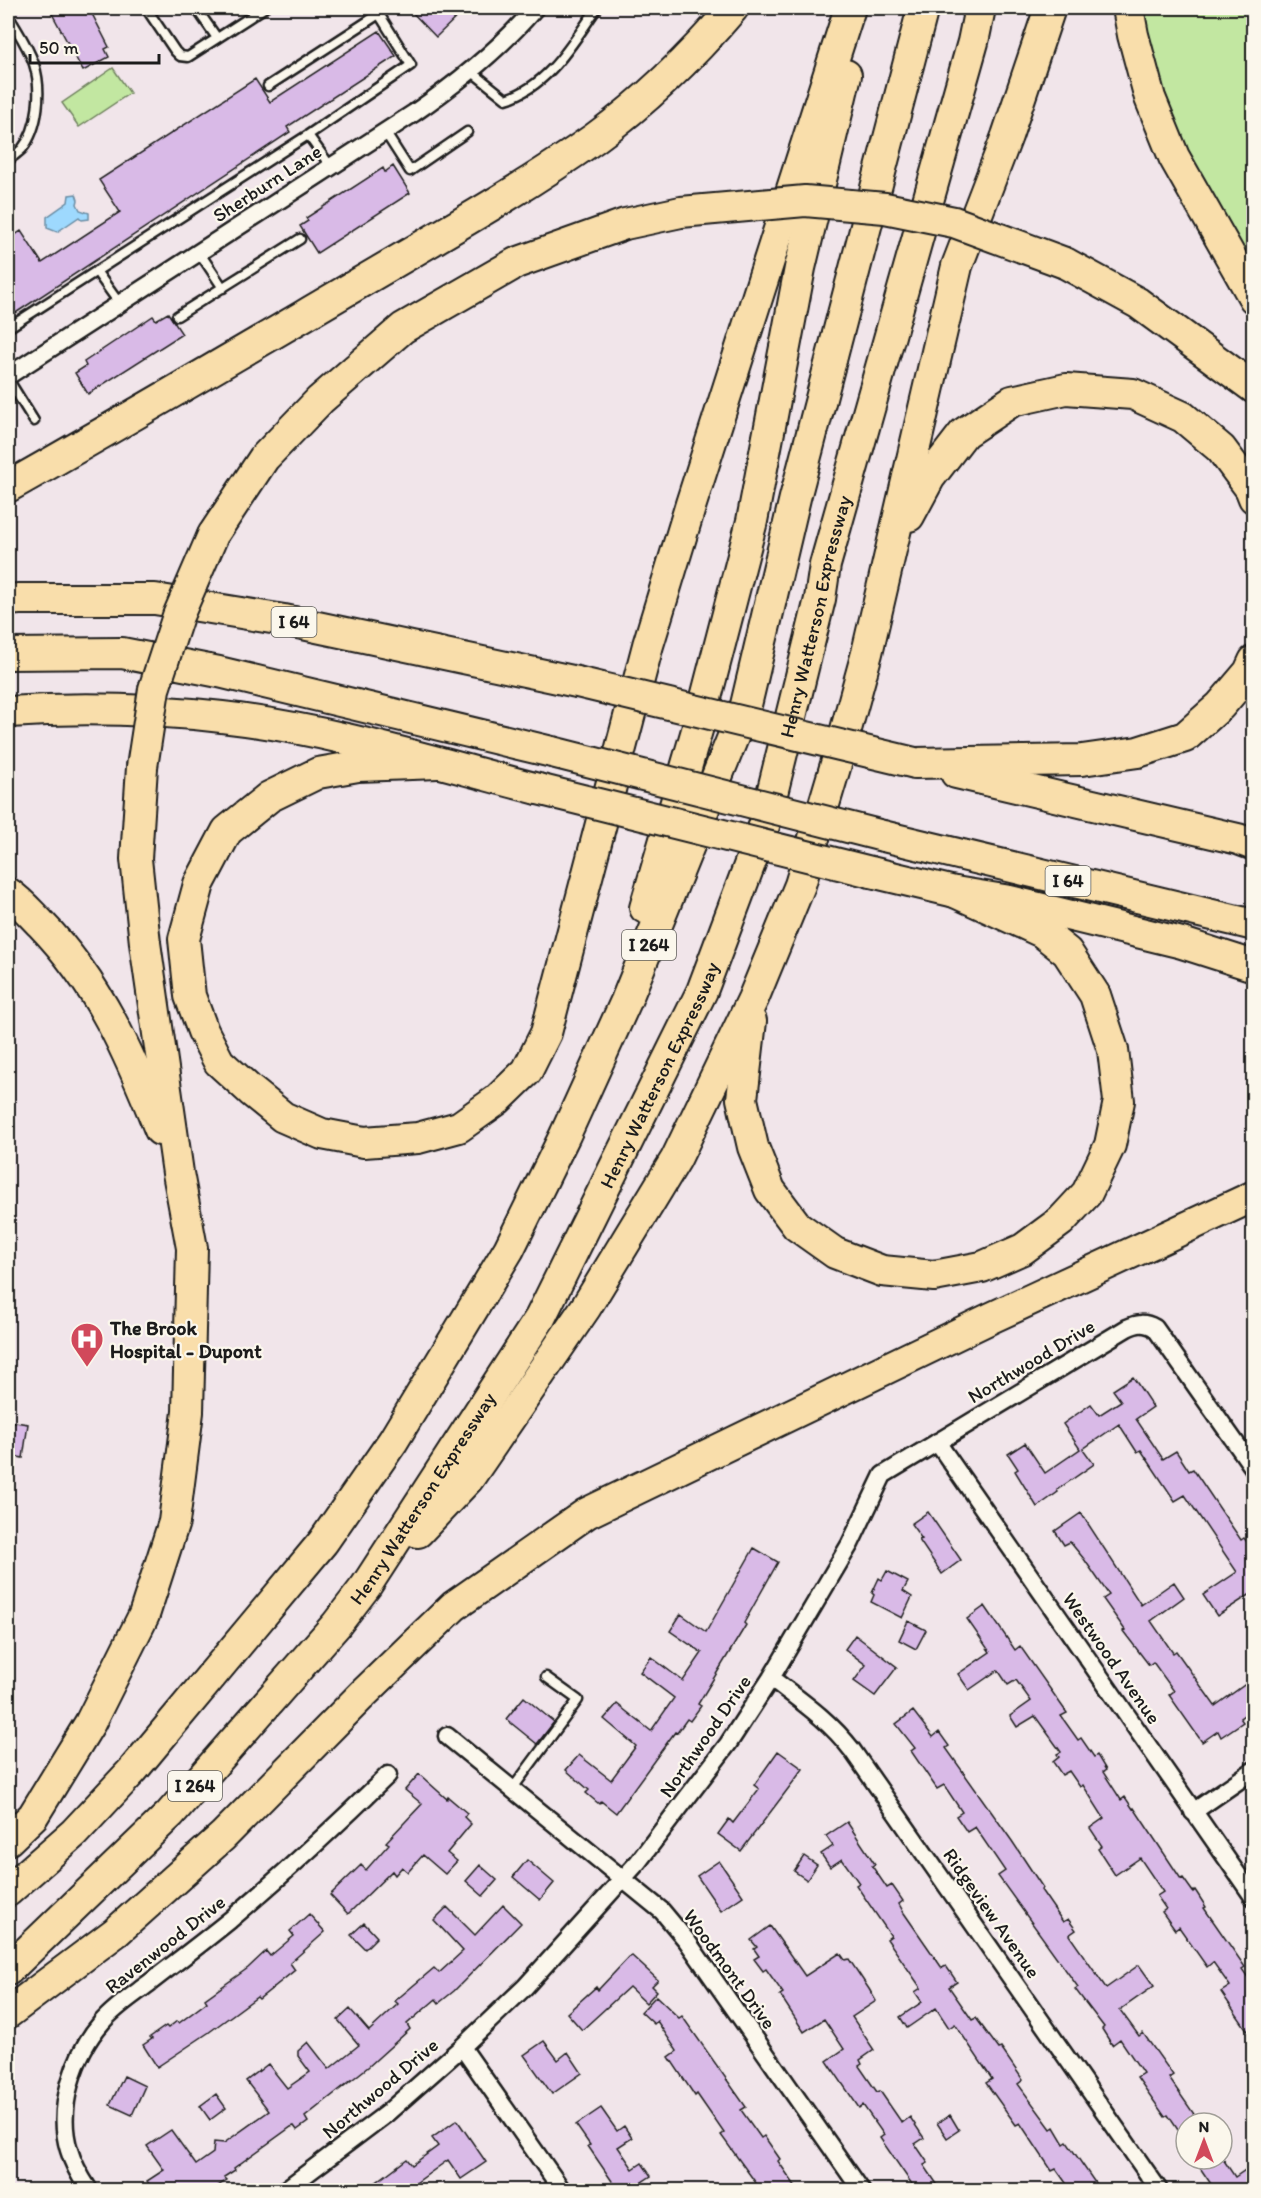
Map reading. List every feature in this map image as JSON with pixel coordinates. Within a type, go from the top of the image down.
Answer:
[{"type":"highway","points":[[8,487],[516,190],[597,137],[656,88],[734,8]]},
{"type":"highway","points":[[438,763],[358,766],[318,773],[269,797],[227,831],[199,884],[184,939],[190,996],[203,1031],[219,1062],[251,1092],[283,1117],[322,1134],[364,1142],[418,1138],[459,1127],[497,1100],[527,1071],[546,1033],[648,645],[694,492],[850,8]]},
{"type":"highway","points":[[133,1770],[304,1541],[397,1406],[554,1132],[645,909],[702,713],[752,521],[800,268],[862,8]]},
{"type":"highway","name":"I 264","points":[[8,1891],[74,1833],[133,1770],[323,1542],[393,1441],[509,1249],[565,1136],[626,1001],[746,705],[795,498],[923,8]]},
{"type":"highway","name":"Henry Watterson Expressway","points":[[8,1970],[170,1814],[336,1625],[366,1587],[540,1318],[702,991],[764,826],[820,599],[825,565],[973,42],[980,8]]},
{"type":"highway","points":[[973,42],[987,8]]},
{"type":"highway","points":[[366,1587],[468,1478],[586,1307],[676,1159],[753,999],[800,885],[867,653],[957,266],[1007,136],[1050,8]]},
{"type":"highway","points":[[1128,8],[1150,98],[1174,157],[1254,298]]},
{"type":"highway","points":[[8,1840],[33,1816],[90,1723],[144,1615],[174,1522],[188,1413],[192,1248],[178,1173],[145,943],[136,859],[142,767],[154,689],[178,616],[213,535],[264,458],[320,400],[403,328],[516,263],[625,224],[681,212],[805,201],[885,208],[954,222],[1065,263],[1138,303],[1254,388]]},
{"type":"highway","points":[[889,554],[930,477],[964,433],[1012,401],[1066,389],[1133,394],[1183,417],[1221,449],[1250,488],[1254,498]]},
{"type":"highway","name":"I 64","points":[[8,600],[19,598],[155,598],[284,620],[576,682],[1254,844]]},
{"type":"highway","name":"I 64","points":[[8,654],[122,653],[219,672],[1254,925]]},
{"type":"highway","points":[[915,763],[1082,760],[1138,752],[1185,737],[1227,697],[1249,672],[1254,661]]},
{"type":"highway","points":[[8,712],[96,709],[222,717],[330,736],[871,872],[955,892],[1010,901],[1182,943],[1254,966]]},
{"type":"highway","points":[[753,999],[742,1099],[753,1147],[770,1190],[797,1226],[835,1253],[882,1271],[934,1276],[982,1267],[1023,1249],[1061,1221],[1087,1193],[1110,1145],[1119,1101],[1113,1050],[1095,994],[1067,952],[1042,932],[955,892]]},
{"type":"highway","points":[[8,893],[18,900],[55,939],[83,975],[115,1026],[178,1173]]},
{"type":"highway","points":[[8,2013],[116,1932],[223,1836],[364,1693],[454,1606],[587,1513],[990,1318],[1254,1196]]},
{"type":"street","name":"Sherburn Lane","points":[[8,377],[449,89],[513,34],[535,8]]},
{"type":"street","name":"Northwood Drive","points":[[285,2190],[386,2114],[462,2047],[525,1988],[624,1878],[708,1771],[771,1678],[850,1544],[883,1475],[1127,1328],[1139,1323],[1155,1328],[1254,1469]]},
{"type":"street","name":"Westwood Avenue","points":[[937,1442],[1254,1898]]},
{"type":"street","name":"Ridgeview Avenue","points":[[771,1678],[822,1716],[852,1750],[1159,2190]]},
{"type":"street","name":"Woodmont Drive","points":[[447,1736],[662,1911],[687,1941],[861,2190]]},
{"type":"street","points":[[1193,1812],[1254,1770]]},
{"type":"street","name":"Ravenwood Drive","points":[[89,2190],[78,2172],[69,2149],[65,2125],[66,2108],[76,2068],[96,2031],[120,2005],[212,1935],[251,1902],[388,1775]]},
{"type":"street","points":[[462,2047],[562,2190]]},
{"type":"lane","points":[[146,8],[175,51],[180,56],[188,57],[217,39],[250,11],[264,8]]},
{"type":"lane","points":[[196,8],[217,39]]},
{"type":"lane","points":[[471,71],[506,99],[519,95],[543,77],[563,57],[597,8]]},
{"type":"lane","points":[[8,328],[308,135],[411,65],[379,14],[268,86]]},
{"type":"lane","points":[[8,15],[30,53],[37,79],[36,116],[21,150],[8,161]]},
{"type":"lane","points":[[385,132],[410,171],[467,132]]},
{"type":"lane","points":[[308,135],[331,167]]},
{"type":"lane","points":[[177,316],[300,239]]},
{"type":"lane","points":[[200,252],[223,288]]},
{"type":"lane","points":[[96,271],[119,303]]},
{"type":"lane","points":[[8,377],[34,421]]},
{"type":"lane","points":[[513,1788],[578,1700],[546,1677]]},
{"type":"path","points":[[476,8],[480,11],[483,8]]},
{"type":"green space","points":[[1143,8],[1253,8],[1253,267],[1196,171],[1157,72]]},
{"type":"green space","points":[[113,68],[130,93],[79,127],[62,103]]},
{"type":"water","points":[[76,194],[80,210],[89,213],[89,219],[82,220],[79,217],[57,232],[47,228],[47,217],[68,202],[69,195]]},
{"type":"building","points":[[49,8],[89,8],[109,47],[105,49],[109,57],[83,71]]},
{"type":"building","points":[[408,8],[466,8],[436,37]]},
{"type":"building","points":[[379,31],[396,56],[287,127],[290,132],[8,318],[8,240],[21,231],[42,263],[120,212],[99,180],[255,79],[270,102]]},
{"type":"building","points":[[393,166],[410,193],[317,253],[300,226],[308,221],[306,218],[383,168],[385,172]]},
{"type":"building","points":[[168,313],[182,334],[88,394],[75,373],[86,366],[84,362],[153,316],[156,320]]},
{"type":"building","points":[[1133,1377],[1153,1407],[1136,1419],[1163,1459],[1176,1451],[1189,1471],[1193,1469],[1241,1540],[1244,1538],[1254,1551],[1254,1592],[1217,1616],[1203,1595],[1237,1572],[1185,1495],[1175,1501],[1141,1450],[1137,1452],[1119,1424],[1083,1449],[1094,1464],[1037,1507],[1015,1471],[1018,1469],[1008,1454],[1025,1443],[1045,1473],[1080,1449],[1063,1424],[1091,1404],[1099,1415],[1121,1401],[1113,1390]]},
{"type":"building","points":[[8,1421],[28,1424],[23,1458],[8,1455]]},
{"type":"building","points":[[928,1512],[961,1560],[942,1574],[911,1524]]},
{"type":"building","points":[[1081,1513],[1141,1605],[1174,1582],[1184,1597],[1151,1621],[1173,1653],[1176,1651],[1215,1706],[1254,1678],[1254,1708],[1240,1718],[1243,1722],[1221,1737],[1218,1731],[1202,1742],[1169,1695],[1174,1691],[1153,1662],[1149,1665],[1123,1631],[1125,1630],[1103,1599],[1109,1595],[1084,1559],[1070,1542],[1064,1545],[1055,1531]]},
{"type":"building","points":[[754,1548],[778,1562],[744,1623],[746,1625],[698,1704],[701,1706],[690,1721],[687,1719],[677,1733],[675,1732],[616,1813],[601,1801],[599,1804],[586,1793],[589,1790],[566,1770],[579,1755],[611,1780],[636,1746],[604,1719],[617,1704],[651,1731],[674,1698],[640,1672],[651,1657],[683,1681],[702,1653],[670,1631],[681,1614],[706,1632]]},
{"type":"building","points":[[887,1571],[908,1582],[903,1591],[912,1597],[902,1618],[871,1602],[874,1595],[872,1593],[879,1578],[882,1580]]},
{"type":"building","points":[[985,1606],[1015,1650],[1020,1646],[1067,1713],[1061,1716],[1078,1740],[1081,1738],[1094,1757],[1097,1755],[1106,1770],[1103,1772],[1121,1800],[1125,1797],[1181,1879],[1183,1878],[1193,1892],[1195,1890],[1206,1907],[1204,1908],[1245,1967],[1242,1969],[1254,1986],[1254,2040],[1221,1992],[1230,1986],[1213,1962],[1207,1967],[1179,1927],[1175,1930],[1162,1912],[1166,1909],[1157,1896],[1163,1892],[1140,1858],[1115,1875],[1098,1849],[1102,1846],[1090,1828],[1104,1818],[1083,1785],[1080,1787],[1069,1771],[1062,1775],[1053,1762],[1059,1757],[1057,1754],[1061,1752],[1035,1716],[1017,1727],[1010,1716],[1031,1701],[1016,1680],[1008,1685],[998,1670],[969,1690],[958,1674],[990,1652],[967,1619]]},
{"type":"building","points":[[908,1621],[926,1630],[916,1649],[899,1640]]},
{"type":"building","points":[[855,1635],[897,1667],[875,1696],[854,1681],[866,1665],[845,1649]]},
{"type":"building","points":[[524,1697],[554,1722],[537,1744],[506,1719]]},
{"type":"building","points":[[913,1711],[933,1737],[939,1732],[949,1746],[946,1748],[1012,1841],[1063,1922],[1068,1919],[1076,1930],[1069,1935],[1106,1988],[1139,1965],[1154,1986],[1120,2010],[1139,2036],[1143,2033],[1173,2075],[1169,2078],[1192,2111],[1174,2111],[1174,2124],[1168,2115],[1165,2117],[1137,2077],[1143,2073],[1120,2039],[1112,2045],[1102,2029],[1104,2027],[1075,1989],[1078,1987],[998,1876],[1005,1871],[975,1827],[967,1832],[956,1816],[962,1812],[944,1785],[937,1789],[911,1751],[915,1748],[896,1724]]},
{"type":"building","points":[[778,1751],[803,1769],[741,1851],[718,1834],[729,1819],[733,1823],[759,1789],[754,1785]]},
{"type":"building","points":[[419,1774],[467,1813],[464,1817],[471,1824],[447,1853],[457,1861],[445,1874],[423,1855],[408,1872],[402,1867],[395,1875],[392,1871],[348,1914],[330,1895],[361,1865],[366,1870],[389,1844],[386,1842],[422,1804],[405,1790]]},
{"type":"building","points":[[847,1822],[875,1864],[872,1866],[887,1888],[892,1885],[903,1901],[899,1904],[904,1913],[942,1968],[946,1966],[957,1982],[949,1987],[972,2020],[976,2018],[999,2049],[1001,2048],[1023,2080],[1018,2084],[1051,2129],[1054,2127],[1064,2144],[1067,2142],[1100,2190],[1071,2190],[1056,2169],[1052,2171],[1020,2123],[1016,2125],[986,2083],[992,2079],[955,2024],[949,2028],[936,2008],[907,2028],[900,2017],[922,2002],[915,1992],[921,1988],[887,1939],[891,1936],[856,1885],[859,1883],[842,1859],[830,1867],[821,1854],[833,1846],[826,1836]]},
{"type":"building","points":[[804,1856],[817,1865],[807,1880],[794,1871]]},
{"type":"building","points":[[527,1860],[554,1883],[540,1900],[513,1877]]},
{"type":"building","points":[[719,1861],[743,1896],[721,1911],[697,1876]]},
{"type":"building","points":[[480,1865],[497,1880],[483,1896],[466,1881]]},
{"type":"building","points":[[503,1905],[521,1923],[454,1991],[439,2003],[436,1999],[407,2024],[410,2029],[368,2067],[305,2117],[308,2122],[297,2130],[294,2126],[291,2127],[234,2168],[235,2170],[224,2177],[227,2180],[212,2190],[153,2190],[147,2181],[164,2170],[147,2146],[171,2130],[196,2165],[213,2153],[214,2142],[224,2143],[269,2111],[246,2081],[268,2064],[287,2088],[310,2072],[298,2056],[298,2051],[308,2042],[329,2069],[359,2045],[338,2020],[350,2009],[369,2031],[398,2004],[395,2001],[434,1968],[439,1973],[463,1951],[434,1920],[447,1907],[475,1935]]},
{"type":"building","points":[[309,1914],[325,1932],[290,1963],[295,1970],[259,1999],[257,1997],[157,2067],[143,2045],[152,2039],[150,2037],[166,2026],[168,2028],[177,2021],[179,2023],[207,2002],[205,1999],[248,1968],[266,1951],[270,1956],[294,1936],[290,1931]]},
{"type":"building","points":[[364,1923],[377,1937],[365,1949],[351,1935]]},
{"type":"building","points":[[770,1926],[805,1976],[840,1953],[845,1960],[849,1959],[869,1989],[876,2001],[852,2017],[874,2050],[860,2060],[862,2064],[859,2066],[902,2123],[910,2117],[924,2138],[915,2144],[928,2163],[924,2165],[941,2190],[916,2190],[880,2138],[884,2135],[863,2105],[859,2108],[827,2061],[844,2049],[824,2019],[804,2032],[780,1995],[783,1993],[766,1969],[763,1971],[754,1959],[759,1956],[754,1949],[757,1947],[751,1940]]},
{"type":"building","points":[[631,1955],[658,1980],[652,1986],[657,1991],[646,2003],[629,1987],[582,2030],[567,2013],[596,1987],[598,1990]]},
{"type":"building","points":[[656,1996],[679,2018],[682,2016],[746,2107],[741,2110],[761,2138],[764,2136],[798,2190],[761,2190],[721,2135],[724,2133],[697,2094],[695,2096],[669,2057],[677,2051],[657,2021],[654,2024],[641,2012]]},
{"type":"building","points":[[544,2041],[558,2060],[568,2052],[582,2073],[552,2094],[524,2055]]},
{"type":"building","points":[[124,2076],[145,2086],[132,2115],[110,2105]]},
{"type":"building","points":[[216,2094],[226,2108],[210,2120],[200,2106]]},
{"type":"building","points":[[601,2108],[617,2131],[624,2126],[632,2138],[618,2147],[633,2169],[642,2163],[651,2176],[642,2182],[648,2190],[618,2190],[588,2146],[590,2145],[576,2125]]},
{"type":"building","points":[[950,2115],[959,2130],[947,2138],[937,2123]]},
{"type":"building","points":[[457,2120],[486,2162],[461,2179],[448,2160],[406,2190],[366,2190],[407,2159],[412,2165],[438,2146],[432,2138]]},
{"type":"building","points":[[1254,2164],[1254,2190],[1215,2190],[1202,2171],[1231,2171],[1235,2177]]},
{"type":"place","name":"The Brook Hospital - Dupont","points":[[87,1368]]}]
